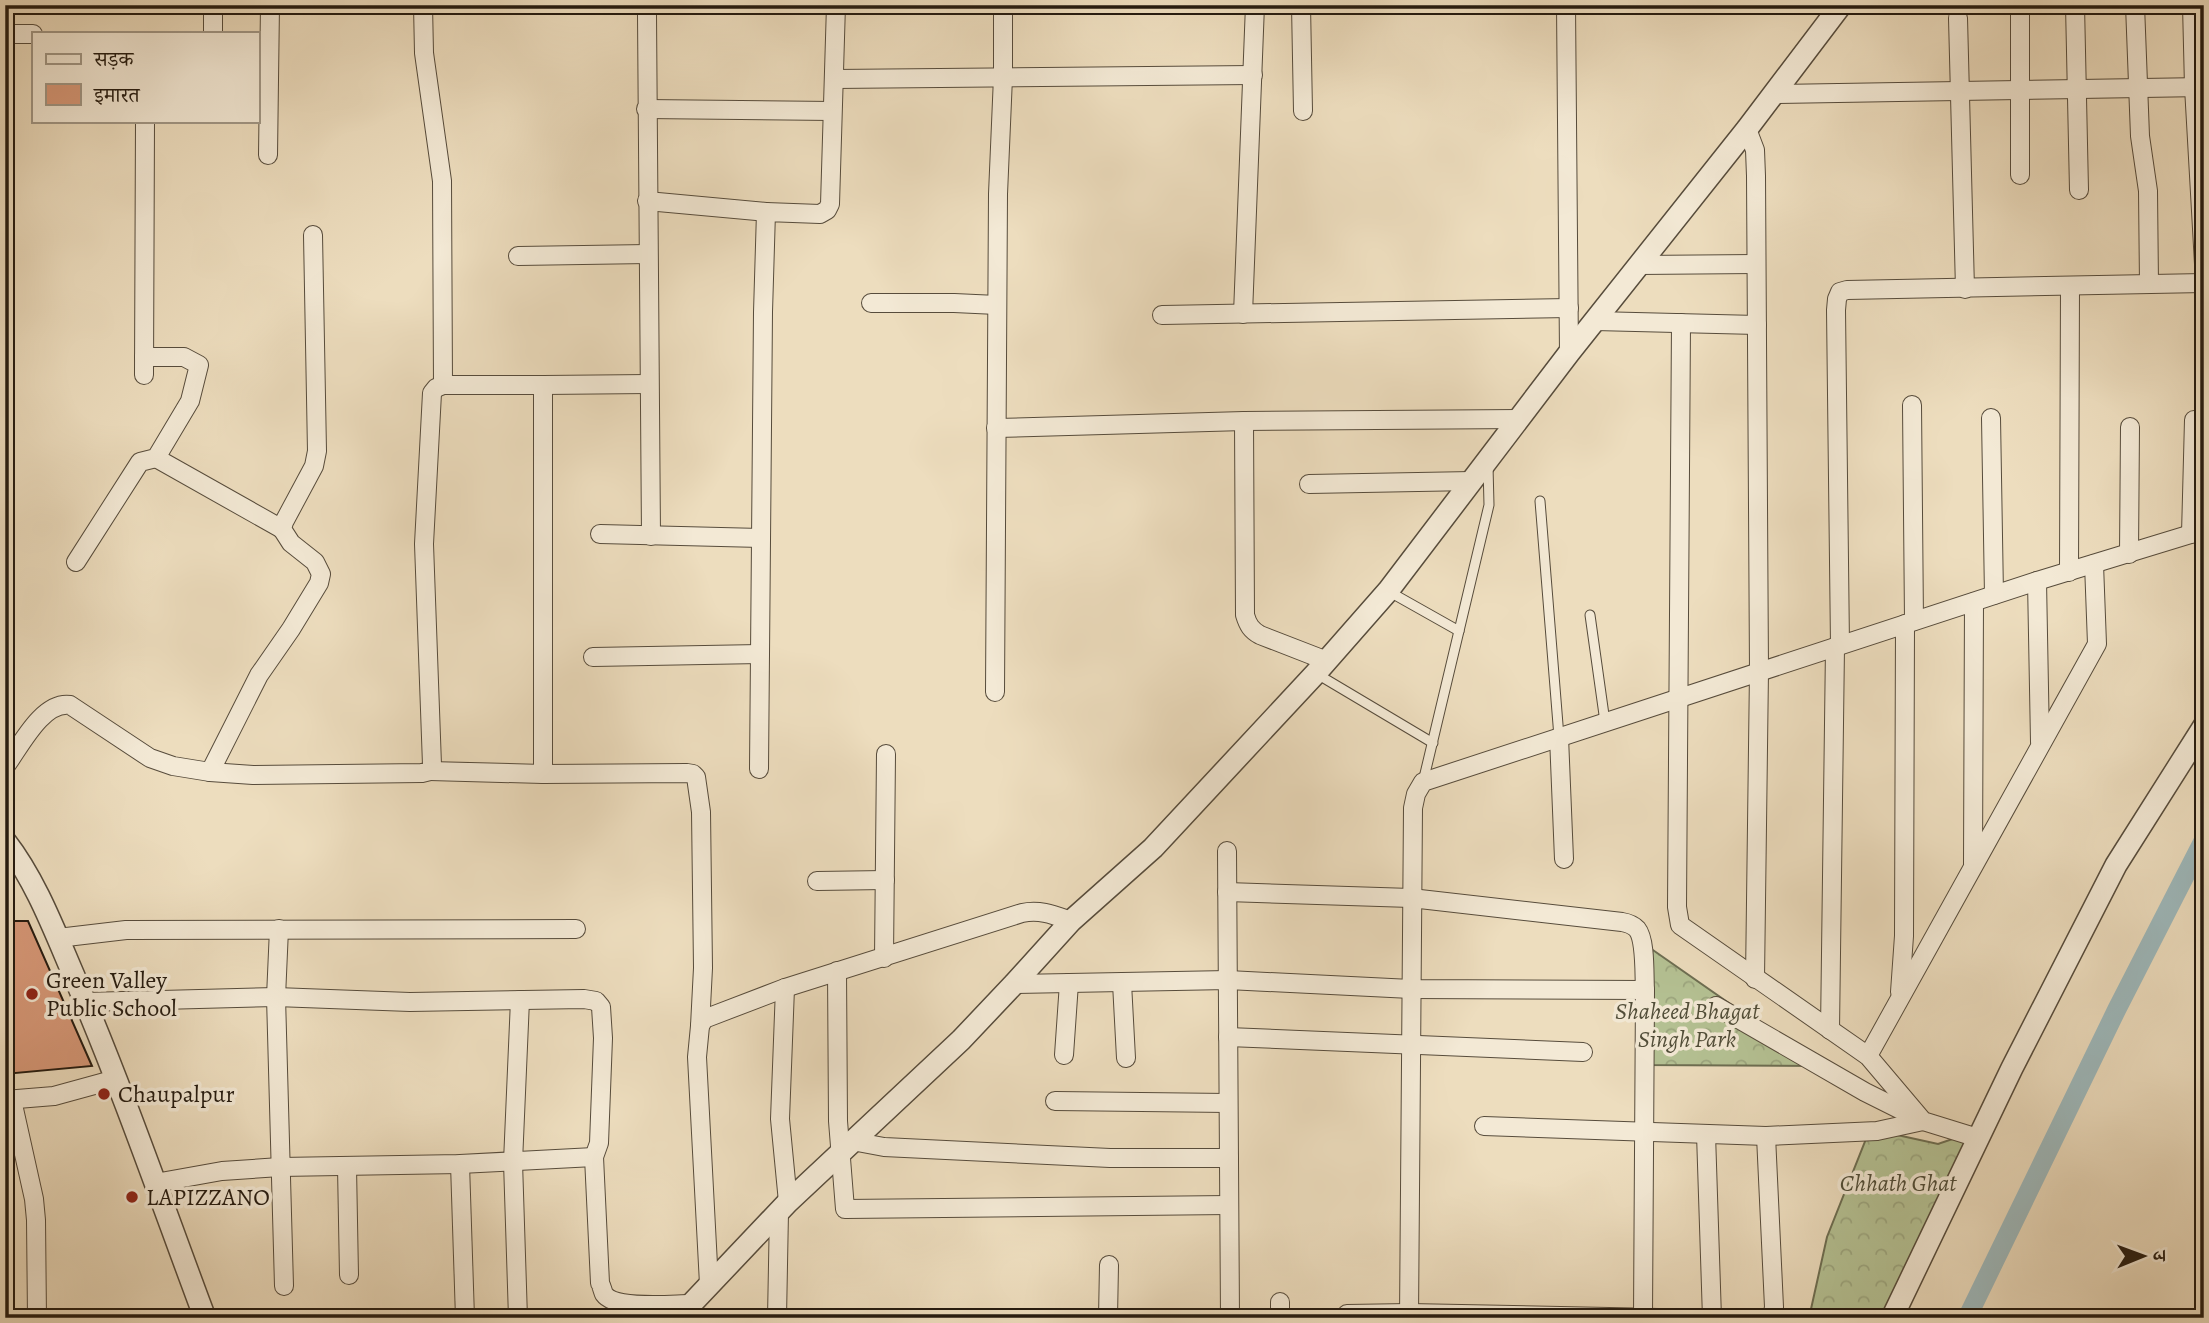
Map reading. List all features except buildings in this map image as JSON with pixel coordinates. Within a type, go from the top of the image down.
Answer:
[{"type":"street","points":[[213,5],[213,32]]},
{"type":"street","points":[[268,155],[270,5]]},
{"type":"street","points":[[423,5],[424,53],[442,181],[443,385]]},
{"type":"street","points":[[647,201],[766,212],[820,214],[827,210],[830,204],[835,79],[835,5]]},
{"type":"street","points":[[995,692],[998,194],[1003,5]]},
{"type":"street","points":[[1243,314],[1255,5]]},
{"type":"street","points":[[1301,5],[1303,111]]},
{"type":"street","points":[[1566,5],[1569,353]]},
{"type":"street","points":[[85,1002],[276,997],[410,1002],[584,999],[596,1002],[601,1007],[603,1038],[599,1143],[594,1157],[600,1283],[611,1300],[684,1311],[846,1146],[961,1040],[1071,921],[1153,848],[1321,667],[1388,591],[1569,353],[1841,5]]},
{"type":"street","points":[[2020,5],[2020,175]]},
{"type":"street","points":[[2075,5],[2078,190]]},
{"type":"street","points":[[2135,5],[2141,151],[2147,176],[2149,284]]},
{"type":"street","points":[[2192,5],[2199,87],[2204,264]]},
{"type":"street","points":[[647,15],[651,536]]},
{"type":"street","points":[[1958,18],[1965,289]]},
{"type":"street","points":[[5,34],[32,34]]},
{"type":"street","points":[[835,79],[1254,75]]},
{"type":"street","points":[[1773,94],[2199,87]]},
{"type":"street","points":[[646,109],[832,110]]},
{"type":"street","points":[[145,122],[144,366],[184,357],[200,365],[190,401],[156,458]]},
{"type":"street","points":[[1747,128],[1755,150],[1757,325],[1759,671],[1755,979]]},
{"type":"street","points":[[759,769],[762,312],[766,212]]},
{"type":"street","points":[[282,529],[314,466],[317,451],[313,235]]},
{"type":"street","points":[[518,256],[648,254]]},
{"type":"street","points":[[1638,265],[1756,264]]},
{"type":"street","points":[[1830,1030],[1837,646],[1837,299],[1840,292],[2204,284]]},
{"type":"street","points":[[2069,572],[2070,286]]},
{"type":"street","points":[[871,303],[997,305]]},
{"type":"street","points":[[1162,315],[1569,308]]},
{"type":"street","points":[[1595,321],[1757,325]]},
{"type":"street","points":[[1681,323],[1677,907],[1680,925],[1868,1056],[1923,1121]]},
{"type":"street","points":[[430,771],[432,765],[424,544],[432,393],[443,385],[649,384]]},
{"type":"street","points":[[543,385],[543,774]]},
{"type":"street","points":[[1900,1000],[1904,936],[1912,405]]},
{"type":"street","points":[[1991,418],[1994,596]]},
{"type":"street","points":[[996,428],[1244,421],[1520,419]]},
{"type":"street","points":[[1244,421],[1245,615],[1252,631],[1321,667]]},
{"type":"street","points":[[1409,1315],[1413,808],[1416,794],[1423,782],[2037,581],[2198,532],[2194,421]]},
{"type":"street","points":[[2129,554],[2130,427]]},
{"type":"street","points":[[76,562],[140,462],[156,458],[282,529],[291,543],[315,562],[321,575],[319,583],[259,675],[210,772]]},
{"type":"street","points":[[1308,484],[1472,481]]},
{"type":"street","points":[[600,534],[761,538]]},
{"type":"street","points":[[1868,1056],[2097,644],[2094,564]]},
{"type":"street","points":[[2037,581],[2040,745]]},
{"type":"street","points":[[1973,866],[1974,602]]},
{"type":"street","points":[[593,657],[760,654]]},
{"type":"street","points":[[5,767],[41,716],[61,704],[70,705],[150,758],[173,766],[210,772],[253,775],[430,771],[693,774],[696,777],[701,812],[703,968],[697,1057],[709,1284]]},
{"type":"street","points":[[1892,1318],[1978,1138],[2116,865],[2204,726]]},
{"type":"street","points":[[1559,737],[1564,859]]},
{"type":"street","points":[[884,958],[886,754]]},
{"type":"street","points":[[5,841],[20,860],[85,1002],[205,1318]]},
{"type":"street","points":[[1227,851],[1230,1318]]},
{"type":"street","points":[[817,881],[885,880]]},
{"type":"street","points":[[1227,892],[1411,898],[1631,924],[1639,930],[1642,940],[1651,1317],[1347,1314]]},
{"type":"street","points":[[699,1026],[713,1015],[785,988],[1033,910],[1071,921]]},
{"type":"street","points":[[279,929],[276,997],[284,1286]]},
{"type":"street","points":[[58,938],[125,930],[576,929]]},
{"type":"street","points":[[836,971],[838,1121],[846,1146],[845,1209],[1229,1205]]},
{"type":"street","points":[[1014,984],[1227,980],[1411,989],[1645,990]]},
{"type":"street","points":[[1064,1055],[1069,983]]},
{"type":"street","points":[[1122,983],[1126,1058]]},
{"type":"street","points":[[777,1318],[784,1207],[780,1119],[785,988]]},
{"type":"street","points":[[518,1318],[513,1162],[520,1000]]},
{"type":"street","points":[[1716,1006],[1865,1092],[1923,1121],[1978,1138]]},
{"type":"street","points":[[1228,1037],[1583,1052]]},
{"type":"street","points":[[37,1318],[34,1199],[8,1100],[54,1096],[116,1079]]},
{"type":"street","points":[[1055,1101],[1228,1103]]},
{"type":"street","points":[[1484,1126],[1766,1136],[1877,1131],[1923,1121]]},
{"type":"street","points":[[1706,1134],[1712,1318]]},
{"type":"street","points":[[1766,1136],[1774,1307],[1772,1318]]},
{"type":"street","points":[[846,1146],[1110,1158],[1228,1158]]},
{"type":"street","points":[[155,1183],[222,1171],[280,1167],[460,1164],[594,1157]]},
{"type":"street","points":[[460,1164],[465,1318]]},
{"type":"street","points":[[347,1167],[349,1275]]},
{"type":"street","points":[[1108,1318],[1109,1265]]},
{"type":"lane","points":[[1423,782],[1489,505],[1488,461]]},
{"type":"lane","points":[[1540,501],[1559,737]]},
{"type":"lane","points":[[1388,591],[1459,631]]},
{"type":"lane","points":[[1590,615],[1605,722]]},
{"type":"lane","points":[[1321,667],[1433,743]]},
{"type":"green space","name":"Shaheed Bhagat Singh Park","points":[[1650,948],[1819,1066],[1644,1065]]},
{"type":"green space","name":"Chhath Ghat","points":[[1870,1129],[1938,1144],[1973,1132],[1885,1318],[1809,1318],[1827,1237]]},
{"type":"waterway","points":[[1967,1318],[2117,1009],[2204,839]]},
{"type":"place","name":"Green Valley Public School","points":[[32,994]]},
{"type":"place","name":"Chaupalpur","points":[[104,1094]]},
{"type":"place","name":"LAPIZZANO","points":[[132,1197]]}]
